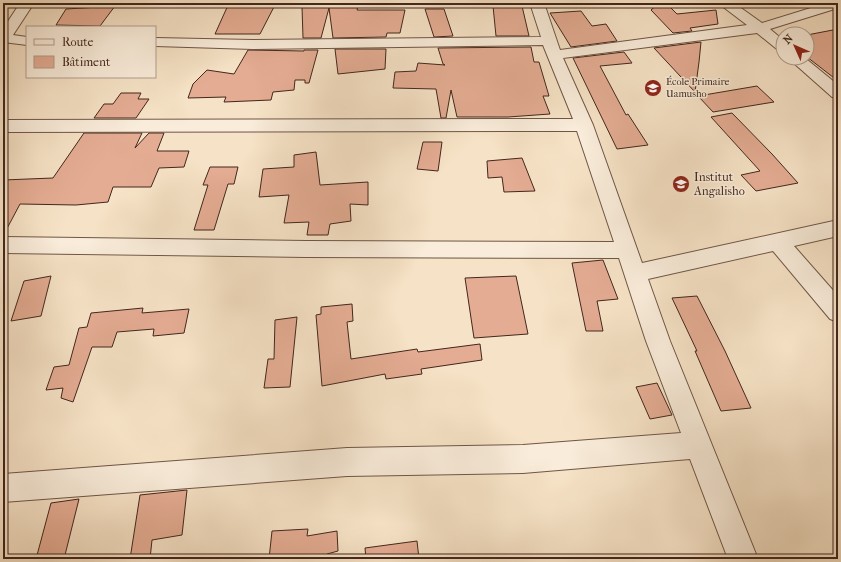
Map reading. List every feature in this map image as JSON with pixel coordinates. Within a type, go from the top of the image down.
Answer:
[{"type":"street","points":[[26,41],[3,38],[27,3]]},
{"type":"street","points":[[537,3],[552,48],[584,124],[658,341],[743,559]]},
{"type":"street","points":[[725,3],[775,40]]},
{"type":"street","points":[[156,42],[215,45],[486,40],[552,48],[760,28],[838,4]]},
{"type":"street","points":[[806,66],[838,92]]},
{"type":"street","points":[[3,126],[584,124]]},
{"type":"street","points":[[635,273],[838,228]]},
{"type":"street","points":[[778,242],[838,312]]},
{"type":"street","points":[[3,245],[306,249],[627,250]]},
{"type":"street","points":[[3,488],[346,462],[523,459],[699,445]]},
{"type":"building","points":[[229,3],[276,3],[260,34],[215,34]]},
{"type":"building","points":[[659,3],[666,3],[677,14],[716,10],[718,24],[690,28],[692,31],[673,33],[651,10]]},
{"type":"building","points":[[115,6],[100,26],[56,25],[66,9]]},
{"type":"building","points":[[358,6],[357,10],[405,10],[400,33],[387,33],[386,37],[333,38],[329,8],[321,38],[303,38],[302,7]]},
{"type":"building","points":[[493,6],[522,6],[529,36],[496,36]]},
{"type":"building","points":[[425,9],[444,9],[453,36],[434,37]]},
{"type":"building","points":[[581,11],[592,26],[606,24],[617,41],[571,47],[550,13]]},
{"type":"building","points":[[838,29],[838,81],[815,63],[815,33]]},
{"type":"building","points":[[701,42],[699,62],[695,92],[654,48]]},
{"type":"building","points":[[531,47],[534,62],[539,62],[549,96],[543,96],[550,114],[508,117],[457,117],[451,90],[446,118],[441,118],[436,89],[393,88],[395,72],[416,71],[418,63],[445,65],[443,64],[438,48]]},
{"type":"building","points":[[335,49],[386,49],[385,69],[338,74]]},
{"type":"building","points":[[248,50],[318,50],[309,83],[305,83],[305,80],[295,80],[294,90],[273,92],[271,100],[224,102],[226,97],[188,98],[193,84],[207,70],[234,74]]},
{"type":"building","points":[[624,52],[632,63],[600,66],[626,115],[628,114],[648,145],[617,149],[573,58]]},
{"type":"building","points":[[757,86],[774,102],[713,112],[698,96]]},
{"type":"building","points":[[121,93],[141,93],[138,99],[149,99],[136,118],[94,118],[104,104],[113,104]]},
{"type":"building","points":[[732,113],[798,183],[756,191],[741,175],[760,171],[711,117]]},
{"type":"building","points":[[84,133],[142,133],[135,148],[149,133],[164,133],[157,151],[189,151],[184,167],[159,168],[151,187],[113,187],[108,202],[76,205],[20,204],[3,236],[3,180],[53,178]]},
{"type":"building","points":[[423,142],[442,142],[438,171],[417,169]]},
{"type":"building","points":[[316,152],[320,185],[368,182],[368,205],[350,204],[351,221],[330,224],[328,235],[307,235],[309,222],[284,223],[289,195],[259,197],[263,169],[294,167],[294,155]]},
{"type":"building","points":[[522,158],[535,191],[504,192],[502,177],[488,178],[487,161]]},
{"type":"building","points":[[210,167],[238,167],[234,184],[228,184],[214,230],[194,230],[208,185],[203,185]]},
{"type":"building","points":[[603,260],[618,299],[597,301],[603,331],[586,331],[572,263]]},
{"type":"building","points":[[51,276],[41,316],[11,321],[24,281]]},
{"type":"building","points":[[516,276],[528,334],[474,338],[465,278]]},
{"type":"building","points":[[697,296],[725,351],[751,408],[721,411],[695,351],[697,351],[672,298]]},
{"type":"building","points":[[352,304],[353,321],[347,322],[351,359],[417,349],[418,352],[480,344],[482,360],[421,369],[422,374],[386,379],[385,374],[322,386],[316,315],[321,314],[321,307]]},
{"type":"building","points":[[143,308],[142,313],[189,309],[184,333],[153,336],[154,329],[117,332],[112,347],[92,347],[73,402],[61,398],[63,388],[46,390],[54,367],[69,365],[79,328],[87,327],[91,313]]},
{"type":"building","points":[[297,317],[290,387],[264,388],[268,359],[274,359],[275,320]]},
{"type":"building","points":[[657,383],[672,415],[650,419],[636,387]]},
{"type":"building","points":[[187,490],[182,535],[152,540],[150,559],[130,559],[140,495]]},
{"type":"building","points":[[79,499],[64,559],[36,559],[51,503]]},
{"type":"building","points":[[308,529],[307,536],[337,531],[338,551],[327,554],[327,559],[269,559],[272,531]]},
{"type":"building","points":[[417,541],[419,559],[366,559],[365,548]]},
{"type":"place","name":"École Primaire Uamusho","points":[[653,88]]},
{"type":"place","name":"Institut Angalisho","points":[[681,184]]}]
